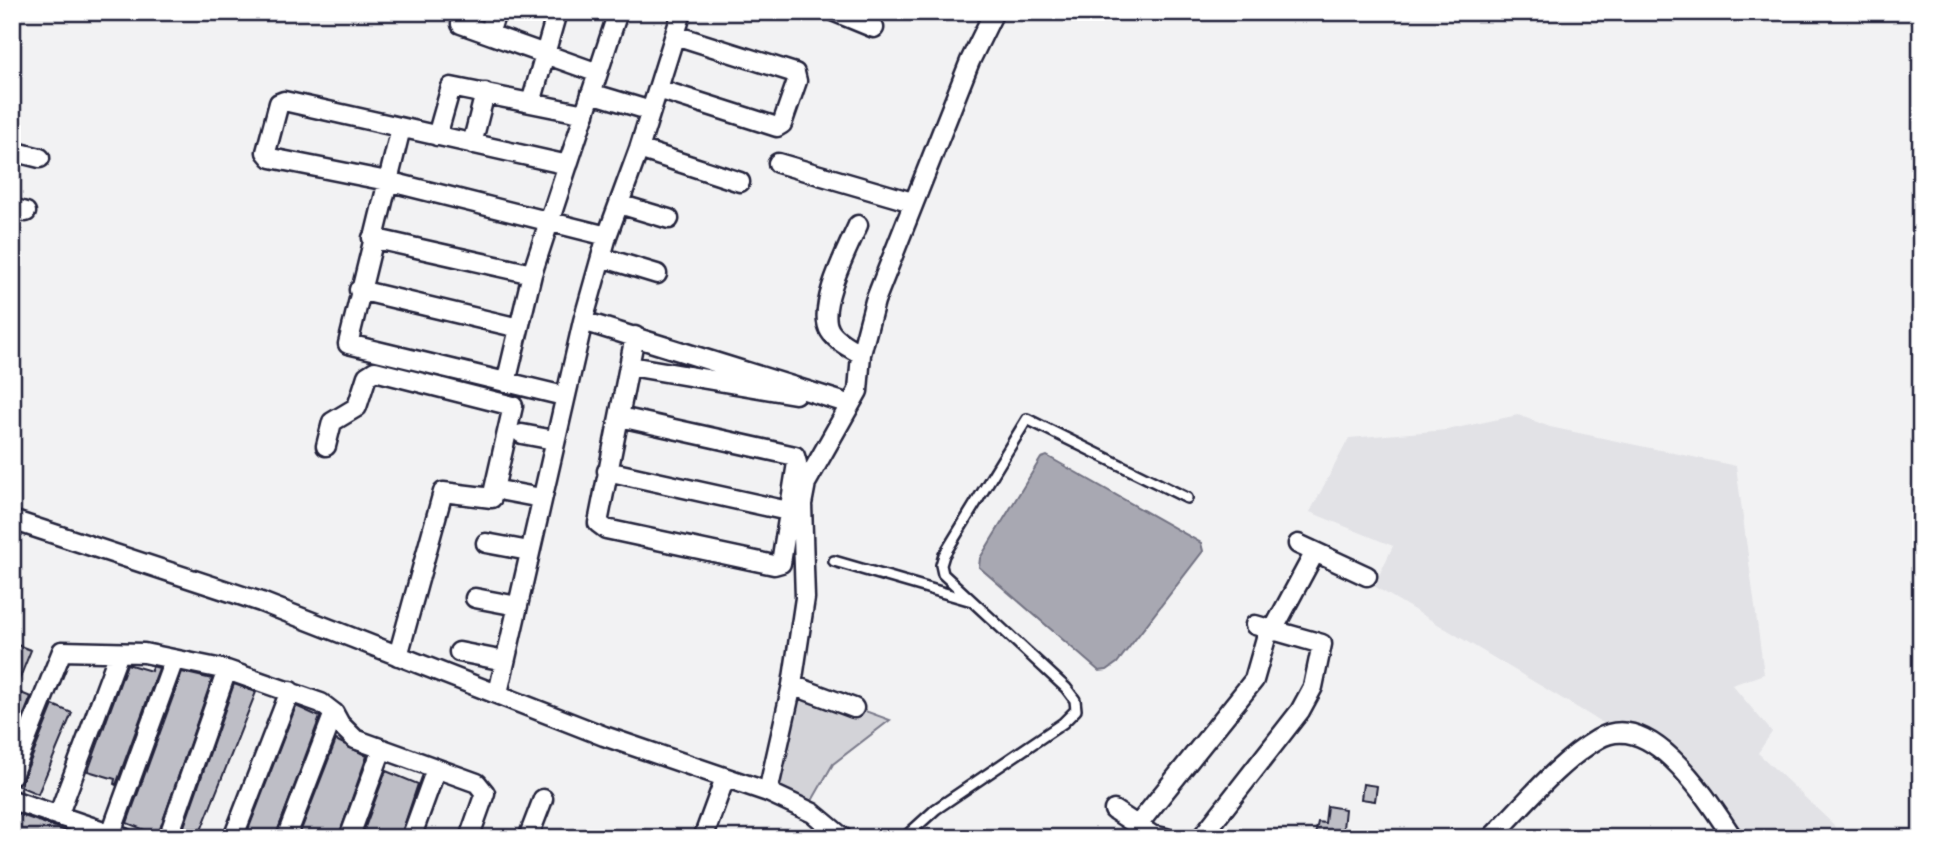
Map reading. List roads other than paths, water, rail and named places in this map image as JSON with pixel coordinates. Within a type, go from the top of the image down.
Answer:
[{"type":"street","points":[[489,34],[496,12]]},
{"type":"street","points":[[531,103],[557,12]]},
{"type":"street","points":[[506,383],[532,274],[548,221],[618,12]]},
{"type":"street","points":[[498,694],[583,321],[607,236],[639,149],[682,12]]},
{"type":"street","points":[[835,12],[853,16],[874,28]]},
{"type":"street","points":[[768,792],[792,685],[805,598],[802,504],[806,483],[858,391],[861,354],[875,301],[970,61],[994,12]]},
{"type":"street","points":[[461,24],[598,74]]},
{"type":"street","points":[[658,89],[777,127],[782,124],[797,81],[795,73],[675,35]]},
{"type":"street","points":[[437,136],[451,87],[585,114]]},
{"type":"street","points":[[472,144],[485,93]]},
{"type":"street","points":[[592,93],[651,111]]},
{"type":"street","points":[[568,165],[286,101],[279,103],[267,156],[387,181],[607,236]]},
{"type":"street","points":[[401,128],[359,290],[348,344],[564,396]]},
{"type":"street","points":[[639,149],[740,182]]},
{"type":"street","points":[[12,151],[40,159]]},
{"type":"street","points":[[778,163],[912,202]]},
{"type":"street","points":[[619,204],[669,219]]},
{"type":"street","points":[[858,225],[834,283],[826,322],[831,333],[861,354]]},
{"type":"street","points":[[372,238],[532,274]]},
{"type":"street","points":[[601,257],[657,274]]},
{"type":"street","points":[[359,290],[519,328]]},
{"type":"street","points":[[583,321],[840,401]]},
{"type":"street","points":[[620,417],[795,456],[797,463],[783,558],[780,563],[774,565],[606,529],[598,523],[635,336]]},
{"type":"street","points":[[630,366],[784,394],[810,391]]},
{"type":"street","points":[[326,446],[332,422],[358,407],[368,376],[375,371],[508,402],[514,409],[492,498],[443,492],[398,656]]},
{"type":"street","points":[[522,434],[554,440]]},
{"type":"street","points":[[607,471],[788,511]]},
{"type":"street","points":[[504,491],[541,498]]},
{"type":"street","points":[[12,520],[261,602],[604,736],[768,792],[813,813],[843,838]]},
{"type":"street","points":[[486,543],[529,551]]},
{"type":"street","points":[[1298,544],[1367,576]]},
{"type":"street","points":[[1137,826],[1254,680],[1265,629],[1315,552]]},
{"type":"street","points":[[475,598],[517,606]]},
{"type":"street","points":[[1201,838],[1300,711],[1313,687],[1322,644],[1265,629]]},
{"type":"street","points":[[12,775],[58,656],[68,649],[144,653],[228,670],[290,691],[321,704],[334,713],[340,724],[355,739],[477,783],[485,793],[469,838]]},
{"type":"street","points":[[458,652],[505,661]]},
{"type":"street","points":[[58,816],[119,653]]},
{"type":"street","points":[[12,800],[118,836],[174,660]]},
{"type":"street","points":[[168,838],[228,670]]},
{"type":"street","points":[[792,685],[853,708]]},
{"type":"street","points":[[233,838],[290,691]]},
{"type":"street","points":[[286,838],[334,713]]},
{"type":"street","points":[[1491,838],[1552,777],[1599,738],[1630,733],[1663,750],[1687,774],[1733,838]]},
{"type":"street","points":[[349,838],[382,749]]},
{"type":"street","points":[[411,838],[436,769]]},
{"type":"street","points":[[704,838],[725,778]]},
{"type":"street","points":[[528,838],[543,799]]},
{"type":"street","points":[[1114,810],[1137,826],[1166,838]]},
{"type":"lane","points":[[904,838],[936,808],[1063,723],[1076,710],[1075,700],[1066,688],[943,574],[941,565],[944,555],[1027,419],[1188,498]]},
{"type":"lane","points":[[834,561],[973,602]]}]
